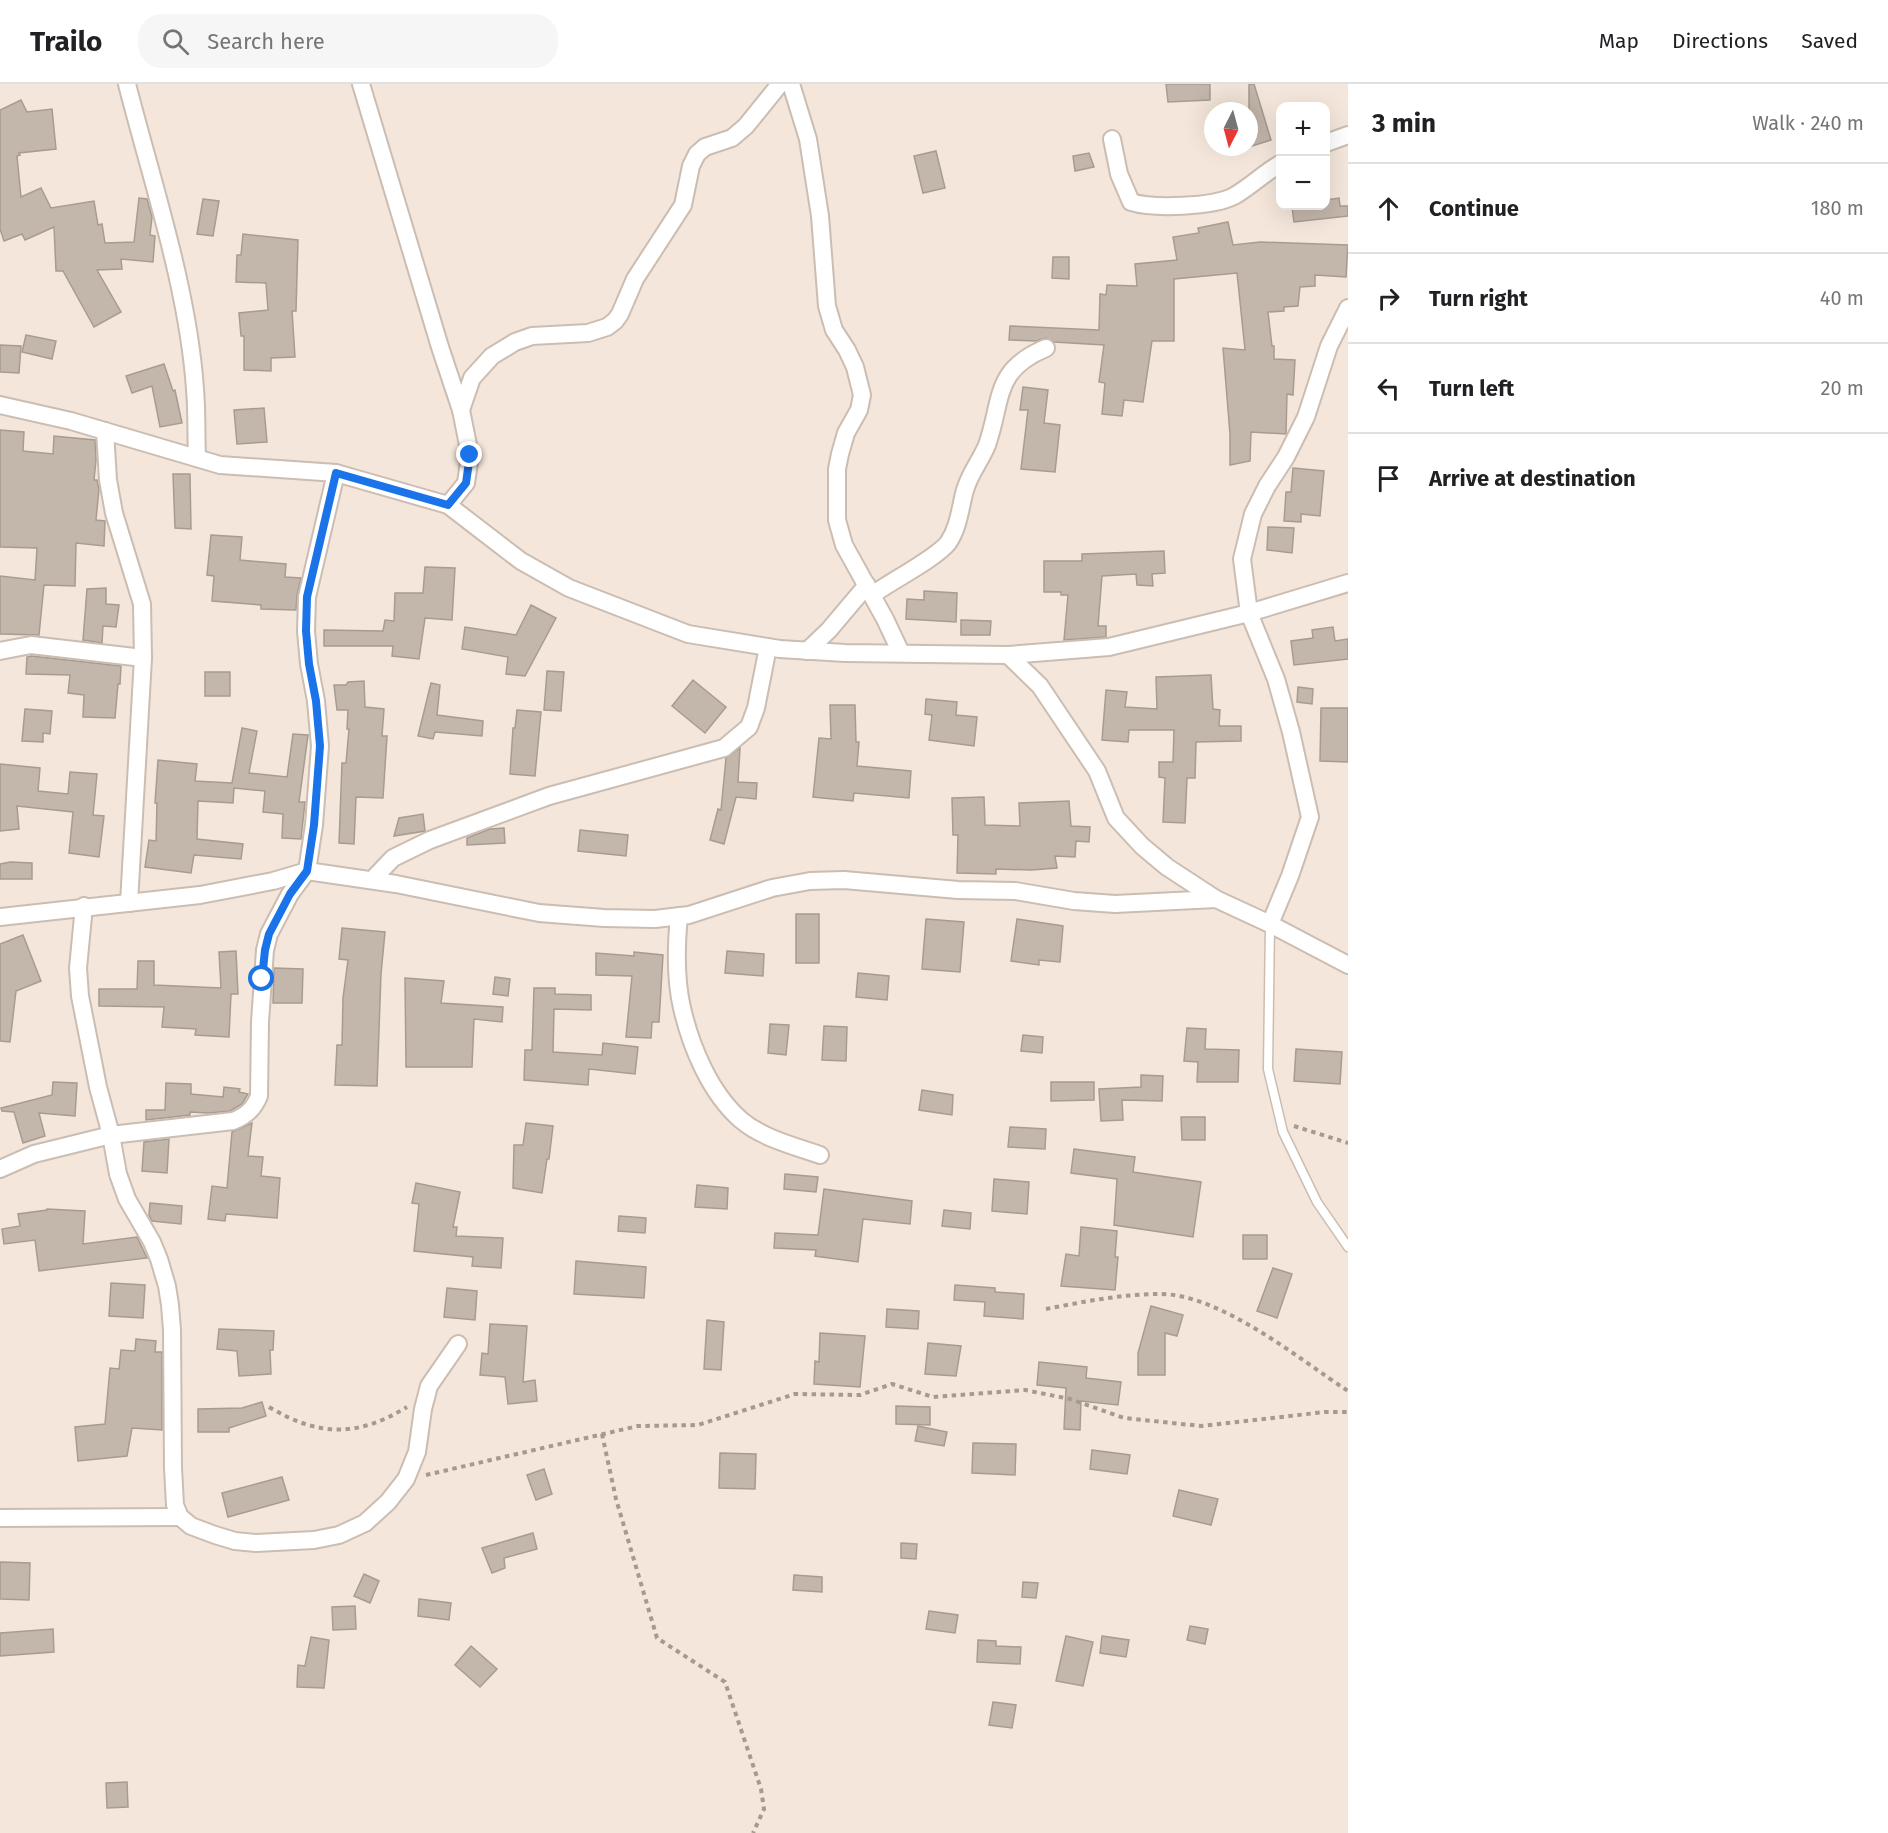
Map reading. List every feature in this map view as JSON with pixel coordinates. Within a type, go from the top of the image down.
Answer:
[{"type":"street","points":[[127,84],[166,234],[187,328],[195,389],[197,458]]},
{"type":"street","points":[[361,84],[440,347],[462,410],[470,455],[466,483],[448,505]]},
{"type":"street","points":[[462,410],[472,378],[492,356],[515,342],[532,336],[588,333],[607,327],[615,321],[635,279],[683,205],[691,166],[697,154],[705,147],[732,138],[746,126],[780,84]]},
{"type":"street","points":[[791,84],[808,139],[823,238],[827,306],[834,330],[848,350],[855,367],[862,395],[859,410],[846,433],[840,454],[836,496],[837,520],[840,534],[901,653]]},
{"type":"street","points":[[1330,142],[1348,135]]},
{"type":"street","points":[[1112,139],[1124,189],[1131,202],[1145,207],[1216,202],[1231,198],[1276,167]]},
{"type":"street","points":[[1270,924],[1290,876],[1310,817],[1294,744],[1276,679],[1249,613],[1242,559],[1253,514],[1306,417],[1329,346],[1348,308]]},
{"type":"street","points":[[807,651],[869,590],[936,554],[948,543],[957,525],[965,488],[973,467],[986,447],[1002,386],[1027,356],[1046,348]]},
{"type":"street","points":[[0,405],[105,431],[220,465],[336,473],[448,505],[521,561],[569,588],[688,634],[768,647],[807,651],[1008,655],[1109,647],[1249,613],[1348,583]]},
{"type":"street","points":[[105,431],[108,480],[114,513],[142,604],[143,658],[129,903]]},
{"type":"street","points":[[0,1169],[34,1154],[111,1135],[221,1124],[244,1117],[255,1105],[259,1096],[262,979],[265,950],[269,934],[290,894],[307,871],[314,825],[320,746],[306,631],[307,597],[336,473]]},
{"type":"street","points":[[0,651],[31,645],[143,658]]},
{"type":"street","points":[[372,880],[393,858],[430,840],[549,796],[724,748],[749,727],[756,708],[768,647]]},
{"type":"street","points":[[1008,655],[1040,686],[1097,771],[1116,818],[1142,846],[1167,867],[1216,899],[1348,965]]},
{"type":"street","points":[[0,917],[200,895],[273,881],[307,871],[372,880],[538,913],[614,919],[656,920],[689,915],[772,888],[810,880],[844,880],[958,890],[1015,891],[1074,901],[1115,904],[1216,899]]},
{"type":"street","points":[[84,906],[78,968],[80,996],[98,1087],[111,1135],[118,1174],[127,1199],[153,1242],[167,1286],[172,1330],[175,1505],[180,1517],[191,1526],[236,1541],[256,1543],[314,1540],[339,1535],[365,1523],[388,1502],[406,1479],[417,1452],[429,1386],[458,1344]]},
{"type":"street","points":[[679,916],[676,946],[681,1006],[706,1074],[723,1102],[742,1121],[774,1139],[820,1155]]},
{"type":"street","points":[[0,1518],[180,1517]]},
{"type":"lane","points":[[1270,924],[1268,1070],[1283,1132],[1317,1202],[1348,1247]]},
{"type":"path","points":[[1281,1122],[1348,1143]]},
{"type":"path","points":[[1046,1309],[1092,1300],[1161,1293],[1198,1300],[1263,1334],[1348,1391]]},
{"type":"path","points":[[406,1479],[638,1426],[698,1425],[795,1394],[860,1395],[892,1384],[933,1397],[1025,1390],[1070,1400],[1124,1418],[1202,1426],[1325,1412],[1348,1412]]},
{"type":"path","points":[[269,1407],[307,1425],[355,1429],[374,1424],[426,1397]]},
{"type":"path","points":[[602,1434],[616,1499],[657,1638],[725,1682],[761,1789],[764,1809],[753,1833]]},
{"type":"building","points":[[1166,84],[1210,84],[1210,100],[1168,102]]},
{"type":"building","points":[[1249,84],[1254,84],[1271,140],[1258,144],[1258,102],[1249,102]]},
{"type":"building","points":[[21,100],[27,112],[52,109],[56,149],[19,153],[20,155],[17,156],[21,197],[41,188],[51,208],[94,201],[98,225],[102,224],[105,243],[134,242],[139,198],[147,199],[152,217],[150,235],[155,236],[153,262],[121,259],[122,269],[97,270],[121,312],[94,327],[63,271],[56,271],[54,227],[25,240],[22,234],[4,241],[0,229],[0,110]]},
{"type":"building","points":[[936,151],[945,188],[923,193],[914,156]]},
{"type":"building","points":[[1089,153],[1094,167],[1075,171],[1073,156]]},
{"type":"building","points":[[1339,198],[1340,206],[1348,206],[1348,216],[1294,222],[1292,210],[1330,210],[1330,199]]},
{"type":"building","points":[[203,199],[219,201],[213,236],[197,234]]},
{"type":"building","points":[[1228,222],[1233,245],[1260,242],[1348,245],[1346,277],[1315,275],[1315,286],[1300,287],[1298,306],[1284,307],[1284,311],[1268,312],[1274,359],[1295,360],[1293,395],[1287,394],[1286,434],[1251,432],[1250,461],[1230,465],[1230,434],[1223,348],[1245,350],[1237,273],[1174,279],[1174,341],[1152,341],[1143,402],[1124,400],[1122,416],[1102,414],[1105,383],[1099,382],[1104,345],[1054,342],[1046,338],[1036,341],[1009,340],[1010,326],[1099,330],[1100,294],[1106,295],[1107,285],[1137,286],[1135,264],[1177,260],[1173,237],[1199,233],[1198,228]]},
{"type":"building","points":[[243,234],[298,240],[296,311],[292,311],[295,357],[271,358],[271,371],[244,370],[244,336],[241,336],[239,313],[268,310],[266,283],[236,282],[237,255],[241,255]]},
{"type":"building","points":[[1053,257],[1069,257],[1069,279],[1052,278]]},
{"type":"building","points":[[26,335],[56,341],[52,359],[22,352]]},
{"type":"building","points":[[0,345],[21,346],[19,373],[0,372]]},
{"type":"building","points":[[164,364],[173,391],[175,390],[182,423],[160,427],[152,386],[132,393],[126,376]]},
{"type":"building","points":[[1023,387],[1048,390],[1044,423],[1060,425],[1055,472],[1021,469],[1028,410],[1020,410]]},
{"type":"building","points":[[264,408],[267,442],[237,444],[234,410]]},
{"type":"building","points":[[0,430],[24,432],[23,451],[53,454],[54,436],[95,440],[94,480],[97,480],[99,489],[96,520],[105,521],[104,546],[76,543],[75,586],[44,585],[39,635],[0,634],[0,576],[35,580],[37,548],[0,547]]},
{"type":"building","points":[[1293,468],[1324,471],[1320,516],[1301,514],[1301,522],[1284,521],[1286,492],[1291,492]]},
{"type":"building","points":[[173,474],[190,474],[191,529],[175,528]]},
{"type":"building","points":[[1268,527],[1294,528],[1292,553],[1267,550]]},
{"type":"building","points":[[211,535],[242,537],[240,560],[286,564],[285,577],[301,578],[296,610],[261,609],[261,605],[212,601],[214,576],[207,575]]},
{"type":"building","points":[[1164,551],[1165,573],[1152,574],[1153,586],[1137,585],[1136,574],[1102,576],[1098,626],[1106,626],[1106,637],[1064,640],[1068,595],[1061,595],[1061,592],[1044,592],[1044,561],[1082,561],[1082,554]]},
{"type":"building","points":[[425,567],[455,568],[452,620],[425,618],[419,659],[392,656],[393,646],[324,646],[324,630],[383,631],[385,620],[394,621],[395,593],[423,593]]},
{"type":"building","points":[[106,588],[106,604],[119,605],[116,627],[103,626],[102,643],[83,640],[87,589]]},
{"type":"building","points":[[924,591],[957,593],[956,622],[906,619],[907,599],[924,600]]},
{"type":"building","points":[[531,605],[556,618],[525,676],[506,674],[508,657],[462,649],[465,627],[516,635]]},
{"type":"building","points":[[961,620],[991,621],[990,635],[961,635]]},
{"type":"building","points":[[1333,627],[1335,641],[1348,639],[1348,659],[1294,665],[1291,641],[1313,638],[1312,630]]},
{"type":"building","points":[[27,657],[121,666],[115,718],[83,717],[84,695],[68,693],[70,675],[26,674]]},
{"type":"building","points":[[547,671],[564,672],[561,711],[544,710]]},
{"type":"building","points":[[205,672],[230,672],[230,696],[205,696]]},
{"type":"building","points":[[1211,675],[1213,709],[1220,710],[1219,726],[1241,726],[1241,741],[1196,742],[1195,778],[1187,778],[1185,823],[1163,822],[1165,778],[1159,777],[1159,762],[1173,762],[1174,730],[1129,730],[1128,742],[1102,740],[1106,690],[1127,692],[1125,707],[1157,709],[1156,677]]},
{"type":"building","points":[[693,680],[726,707],[705,733],[672,706]]},
{"type":"building","points":[[364,681],[365,707],[384,709],[382,736],[387,736],[383,798],[356,797],[354,844],[339,843],[342,763],[346,763],[349,729],[347,729],[348,710],[337,710],[334,685]]},
{"type":"building","points":[[431,683],[440,685],[437,715],[483,721],[482,736],[435,732],[433,739],[418,736]]},
{"type":"building","points":[[1298,687],[1313,689],[1312,704],[1297,702]]},
{"type":"building","points":[[926,699],[957,702],[956,715],[977,717],[974,746],[929,740],[932,715],[925,714]]},
{"type":"building","points":[[830,705],[855,705],[856,742],[859,742],[857,766],[911,771],[909,798],[854,793],[853,801],[813,797],[819,738],[831,739]]},
{"type":"building","points":[[1321,708],[1348,708],[1348,762],[1320,761]]},
{"type":"building","points":[[25,709],[52,711],[50,734],[43,733],[43,742],[22,741]]},
{"type":"building","points":[[517,710],[541,712],[535,776],[510,774],[513,728],[515,728]]},
{"type":"building","points":[[242,728],[257,731],[249,773],[287,777],[293,734],[308,735],[299,802],[305,802],[301,839],[282,838],[283,814],[263,812],[265,791],[234,788],[233,803],[198,801],[197,839],[243,844],[241,859],[194,855],[191,873],[145,867],[149,840],[156,841],[157,803],[155,803],[158,760],[197,764],[195,781],[232,783]]},
{"type":"building","points":[[740,748],[738,782],[757,783],[756,799],[736,797],[724,844],[710,840],[718,809],[721,810],[726,758]]},
{"type":"building","points":[[0,764],[40,768],[38,791],[68,794],[70,772],[97,774],[93,815],[104,816],[99,857],[69,853],[73,812],[17,806],[19,829],[0,831]]},
{"type":"building","points":[[984,797],[985,825],[1020,826],[1019,803],[1069,801],[1071,826],[1090,827],[1089,842],[1076,841],[1075,857],[1055,856],[1057,868],[996,869],[996,874],[957,873],[958,835],[953,835],[952,798]]},
{"type":"building","points":[[423,814],[425,831],[394,836],[399,818]]},
{"type":"building","points":[[504,828],[505,843],[467,845],[467,838],[490,829]]},
{"type":"building","points":[[580,830],[628,835],[626,856],[578,851]]},
{"type":"building","points":[[32,863],[32,879],[0,879],[0,864]]},
{"type":"building","points":[[796,914],[819,914],[819,963],[796,963]]},
{"type":"building","points":[[926,919],[964,922],[960,972],[922,969]]},
{"type":"building","points":[[1017,919],[1063,926],[1060,962],[1039,960],[1039,965],[1011,961]]},
{"type":"building","points":[[342,928],[385,932],[381,974],[377,1086],[335,1085],[337,1045],[342,1045],[343,998],[348,960],[339,959]]},
{"type":"building","points":[[23,935],[41,981],[16,991],[10,1042],[0,1041],[0,944]]},
{"type":"building","points":[[236,951],[238,994],[231,994],[229,1037],[195,1035],[196,1029],[162,1027],[164,1007],[99,1006],[99,989],[137,989],[138,961],[154,961],[154,985],[221,988],[219,952]]},
{"type":"building","points":[[727,951],[764,954],[763,976],[725,973]]},
{"type":"building","points":[[634,952],[663,955],[659,1022],[652,1022],[651,1038],[626,1037],[632,976],[596,975],[596,953],[634,956]]},
{"type":"building","points":[[274,968],[303,969],[302,1003],[273,1003]]},
{"type":"building","points":[[858,973],[889,976],[887,1000],[856,997]]},
{"type":"building","points":[[495,977],[510,979],[508,996],[493,994]]},
{"type":"building","points":[[405,978],[444,981],[441,1003],[503,1007],[502,1022],[474,1019],[472,1067],[406,1067]]},
{"type":"building","points":[[534,988],[555,988],[555,994],[591,995],[591,1010],[554,1009],[553,1052],[602,1055],[603,1043],[638,1047],[635,1074],[589,1069],[588,1085],[524,1080],[525,1050],[532,1050]]},
{"type":"building","points":[[770,1024],[789,1025],[786,1055],[768,1053]]},
{"type":"building","points":[[824,1026],[847,1027],[846,1061],[822,1060]]},
{"type":"building","points":[[1187,1028],[1206,1029],[1205,1049],[1239,1050],[1238,1082],[1197,1082],[1198,1062],[1184,1061]]},
{"type":"building","points":[[1023,1035],[1043,1037],[1042,1053],[1021,1051]]},
{"type":"building","points":[[1296,1049],[1342,1052],[1340,1084],[1294,1081]]},
{"type":"building","points":[[1141,1075],[1163,1076],[1162,1101],[1122,1100],[1123,1120],[1101,1121],[1099,1089],[1141,1087]]},
{"type":"building","points":[[53,1082],[77,1083],[75,1116],[39,1113],[45,1136],[23,1143],[14,1112],[2,1111],[1,1108],[52,1095]]},
{"type":"building","points":[[1051,1082],[1094,1082],[1094,1100],[1051,1101]]},
{"type":"building","points":[[166,1083],[191,1084],[191,1094],[223,1097],[224,1087],[240,1089],[239,1092],[248,1094],[242,1104],[230,1111],[190,1112],[190,1115],[146,1120],[146,1110],[165,1110]]},
{"type":"building","points":[[922,1090],[953,1095],[952,1115],[919,1110]]},
{"type":"building","points":[[1181,1117],[1205,1117],[1205,1140],[1182,1140]]},
{"type":"building","points":[[252,1123],[248,1156],[263,1157],[261,1176],[280,1178],[277,1218],[226,1214],[225,1221],[208,1219],[212,1186],[227,1188],[232,1132]]},
{"type":"building","points":[[526,1123],[553,1126],[542,1193],[513,1188],[514,1145],[523,1145]]},
{"type":"building","points":[[1010,1127],[1046,1129],[1045,1149],[1008,1147]]},
{"type":"building","points":[[169,1139],[167,1173],[142,1171],[144,1142]]},
{"type":"building","points":[[1074,1149],[1135,1157],[1133,1172],[1201,1182],[1193,1237],[1114,1225],[1117,1179],[1071,1173]]},
{"type":"building","points":[[785,1174],[818,1177],[816,1192],[784,1189]]},
{"type":"building","points":[[994,1179],[1029,1182],[1027,1214],[992,1211]]},
{"type":"building","points":[[416,1183],[460,1192],[453,1227],[457,1227],[456,1236],[503,1238],[501,1268],[472,1266],[473,1257],[414,1251],[419,1204],[412,1203]]},
{"type":"building","points":[[697,1185],[728,1188],[727,1209],[695,1207]]},
{"type":"building","points":[[824,1189],[912,1201],[910,1224],[863,1219],[858,1262],[815,1256],[816,1250],[774,1248],[775,1233],[818,1235]]},
{"type":"building","points":[[150,1203],[182,1206],[181,1224],[152,1221],[149,1215]]},
{"type":"building","points":[[47,1209],[85,1211],[83,1244],[137,1237],[147,1258],[39,1271],[35,1240],[4,1244],[2,1229],[20,1226],[18,1214]]},
{"type":"building","points":[[944,1210],[971,1213],[970,1229],[942,1226]]},
{"type":"building","points":[[619,1216],[646,1218],[645,1233],[618,1231]]},
{"type":"building","points":[[1081,1227],[1117,1231],[1115,1257],[1118,1257],[1115,1290],[1061,1286],[1066,1254],[1079,1256]]},
{"type":"building","points":[[1243,1235],[1267,1235],[1267,1259],[1243,1259]]},
{"type":"building","points":[[576,1261],[646,1267],[644,1298],[574,1294]]},
{"type":"building","points":[[1273,1268],[1292,1274],[1277,1318],[1257,1311]]},
{"type":"building","points":[[111,1283],[145,1285],[143,1318],[109,1316]]},
{"type":"building","points":[[955,1285],[995,1288],[995,1292],[1024,1294],[1023,1319],[984,1316],[985,1302],[954,1300]]},
{"type":"building","points":[[447,1288],[477,1291],[475,1320],[444,1317]]},
{"type":"building","points":[[1151,1306],[1183,1315],[1177,1336],[1165,1333],[1165,1375],[1138,1375],[1138,1353]]},
{"type":"building","points":[[887,1309],[919,1311],[918,1329],[886,1327]]},
{"type":"building","points":[[707,1320],[724,1322],[721,1370],[704,1369]]},
{"type":"building","points":[[490,1324],[527,1326],[523,1382],[535,1380],[537,1401],[508,1404],[505,1377],[480,1375],[482,1353],[488,1354]]},
{"type":"building","points":[[219,1329],[274,1331],[273,1350],[270,1350],[271,1374],[239,1376],[237,1351],[217,1349]]},
{"type":"building","points":[[820,1333],[865,1336],[860,1387],[814,1384],[815,1361],[819,1362]]},
{"type":"building","points":[[136,1339],[156,1341],[155,1352],[162,1352],[162,1430],[132,1428],[127,1456],[78,1461],[75,1427],[105,1424],[110,1368],[119,1369],[121,1350],[135,1351]]},
{"type":"building","points":[[928,1343],[961,1346],[956,1376],[925,1374]]},
{"type":"building","points":[[1039,1362],[1087,1367],[1086,1378],[1121,1382],[1118,1405],[1081,1401],[1080,1430],[1064,1429],[1066,1388],[1037,1385]]},
{"type":"building","points":[[262,1402],[266,1416],[229,1428],[229,1432],[198,1432],[198,1409],[242,1408]]},
{"type":"building","points":[[896,1406],[930,1407],[930,1425],[896,1424]]},
{"type":"building","points":[[918,1426],[947,1432],[944,1446],[915,1441]]},
{"type":"building","points":[[973,1443],[1016,1444],[1015,1475],[972,1473]]},
{"type":"building","points":[[1092,1450],[1130,1455],[1127,1474],[1090,1469]]},
{"type":"building","points":[[720,1453],[756,1454],[755,1489],[719,1488]]},
{"type":"building","points":[[544,1469],[552,1494],[536,1500],[527,1475]]},
{"type":"building","points":[[282,1477],[289,1500],[228,1517],[222,1493]]},
{"type":"building","points":[[1179,1490],[1218,1499],[1211,1525],[1173,1516]]},
{"type":"building","points":[[533,1533],[537,1549],[504,1558],[505,1568],[492,1573],[482,1548]]},
{"type":"building","points":[[901,1543],[917,1544],[916,1559],[901,1558]]},
{"type":"building","points":[[0,1562],[30,1563],[29,1600],[0,1599]]},
{"type":"building","points":[[364,1574],[379,1581],[370,1603],[354,1596]]},
{"type":"building","points":[[794,1575],[822,1577],[822,1592],[793,1590]]},
{"type":"building","points":[[1023,1582],[1038,1583],[1036,1598],[1022,1597]]},
{"type":"building","points":[[419,1599],[451,1603],[449,1620],[418,1616]]},
{"type":"building","points":[[355,1606],[356,1629],[333,1630],[332,1607]]},
{"type":"building","points":[[929,1611],[958,1615],[955,1633],[926,1629]]},
{"type":"building","points":[[1190,1626],[1208,1629],[1205,1644],[1187,1640]]},
{"type":"building","points":[[53,1629],[54,1652],[0,1656],[0,1633]]},
{"type":"building","points":[[1066,1636],[1093,1642],[1083,1686],[1056,1681]]},
{"type":"building","points":[[1102,1636],[1129,1640],[1126,1657],[1100,1653]]},
{"type":"building","points":[[311,1637],[329,1640],[324,1688],[297,1687],[298,1665],[305,1666]]},
{"type":"building","points":[[978,1640],[996,1641],[996,1646],[1021,1647],[1020,1664],[977,1662]]},
{"type":"building","points":[[471,1646],[497,1669],[480,1687],[455,1665]]},
{"type":"building","points":[[993,1702],[1016,1705],[1012,1728],[989,1725]]},
{"type":"building","points":[[127,1782],[128,1807],[107,1808],[106,1783]]},
{"type":"route","points":[[262,979],[269,934],[290,894],[307,871],[314,825],[320,746],[306,631],[307,597],[336,473],[448,505],[466,483],[470,455]]}]
